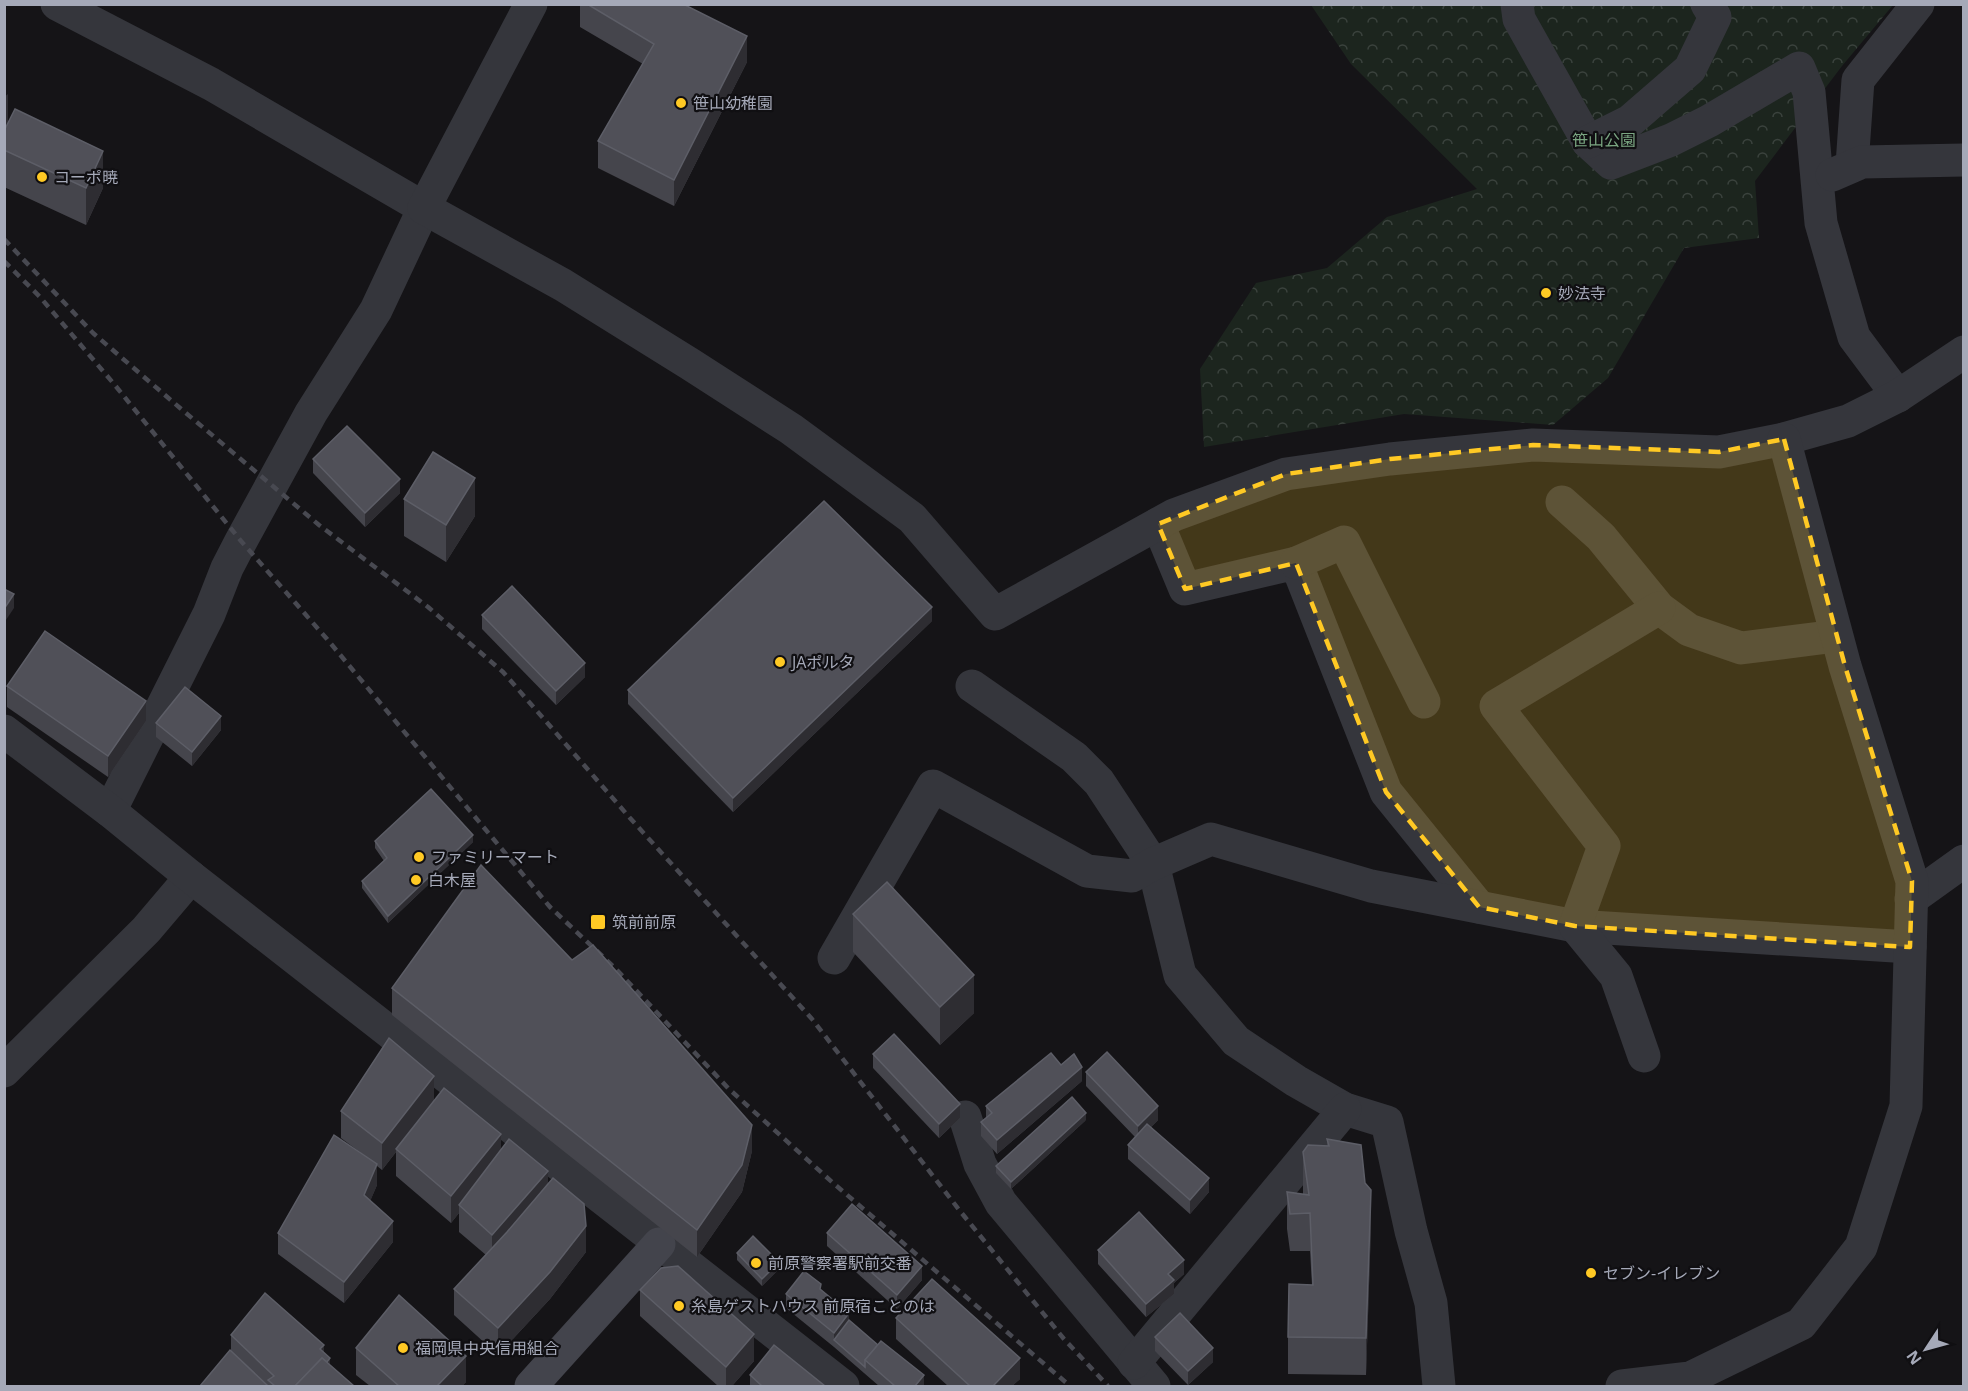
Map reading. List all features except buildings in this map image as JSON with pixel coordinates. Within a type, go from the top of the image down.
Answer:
[{"type":"main road","points":[[531,1386],[659,1244]]},
{"type":"street","points":[[57,4],[211,84],[424,208],[563,285],[791,429],[912,518],[995,614],[1174,515],[1286,474],[1390,459],[1533,445],[1719,452],[1784,439],[1848,421],[1898,396],[1964,352]]},
{"type":"street","points":[[110,811],[209,614],[227,568],[241,541],[311,413],[376,310],[424,208],[531,4]]},
{"type":"street","points":[[1517,4],[1519,19],[1588,142],[1611,163],[1671,140],[1709,121],[1799,69],[1809,92],[1821,223],[1854,337],[1898,396]]},
{"type":"street","points":[[1588,142],[1630,121],[1690,69],[1715,17],[1707,4]]},
{"type":"street","points":[[1852,165],[1858,80],[1917,4]]},
{"type":"street","points":[[1816,182],[1862,162],[1964,160]]},
{"type":"street","points":[[1622,1386],[1669,1384],[1690,1378],[1801,1324],[1861,1247],[1906,1106],[1912,880],[1836,636],[1784,439]]},
{"type":"street","points":[[1562,502],[1601,537],[1659,608],[1689,630],[1741,648],[1836,636]]},
{"type":"street","points":[[1158,524],[1185,589],[1296,563],[1344,542],[1424,702]]},
{"type":"street","points":[[1296,563],[1386,792],[1479,907]]},
{"type":"street","points":[[1575,926],[1604,846],[1496,706],[1659,608]]},
{"type":"street","points":[[972,686],[1074,757],[1099,782],[1153,864],[1180,975],[1236,1041],[1296,1082],[1345,1109],[1387,1122],[1411,1231],[1431,1303],[1439,1386]]},
{"type":"street","points":[[4,731],[110,811],[191,877],[843,1386]]},
{"type":"street","points":[[834,958],[933,786],[1087,871],[1132,876],[1153,864],[1211,839],[1371,885],[1575,926],[1910,947]]},
{"type":"street","points":[[1911,899],[1964,861]]},
{"type":"street","points":[[4,1071],[146,930],[191,877]]},
{"type":"street","points":[[1575,926],[1616,976],[1644,1056]]},
{"type":"street","points":[[966,1118],[980,1164],[1001,1203],[1144,1375],[1345,1109]]},
{"type":"highlighted area","points":[[1784,439],[1845,666],[1912,881],[1910,947],[1575,926],[1479,907],[1386,792],[1296,563],[1185,589],[1158,524],[1286,474],[1390,459],[1533,445],[1719,452]]},
{"type":"green space","name":"笹山公園","points":[[1311,5],[1893,5],[1842,66],[1755,181],[1759,238],[1684,248],[1608,378],[1553,425],[1404,414],[1204,447],[1200,369],[1256,283],[1327,268],[1387,217],[1477,189],[1351,64]]},
{"type":"railway","points":[[4,239],[93,333],[319,525],[428,607],[503,672],[630,818],[812,1019],[960,1211],[1064,1339],[1108,1386]]},
{"type":"railway","points":[[4,261],[40,297],[114,384],[241,541],[327,639],[550,907],[615,968],[729,1089],[832,1182],[1070,1386]]},
{"type":"place","name":"笹山幼稚園","points":[[681,103]]},
{"type":"place","name":"コーポ暁","points":[[42,177]]},
{"type":"place","name":"妙法寺","points":[[1546,293]]},
{"type":"place","name":"JAポルタ","points":[[780,662]]},
{"type":"place","name":"ファミリーマート","points":[[419,857]]},
{"type":"place","name":"白木屋","points":[[416,880]]},
{"type":"place","name":"筑前前原","points":[[598,922]]},
{"type":"place","name":"前原警察署駅前交番","points":[[756,1263]]},
{"type":"place","name":"セブン-イレブン","points":[[1591,1273]]},
{"type":"place","name":"糸島ゲストハウス 前原宿ことのは","points":[[679,1306]]},
{"type":"place","name":"福岡県中央信用組合","points":[[403,1348]]}]
